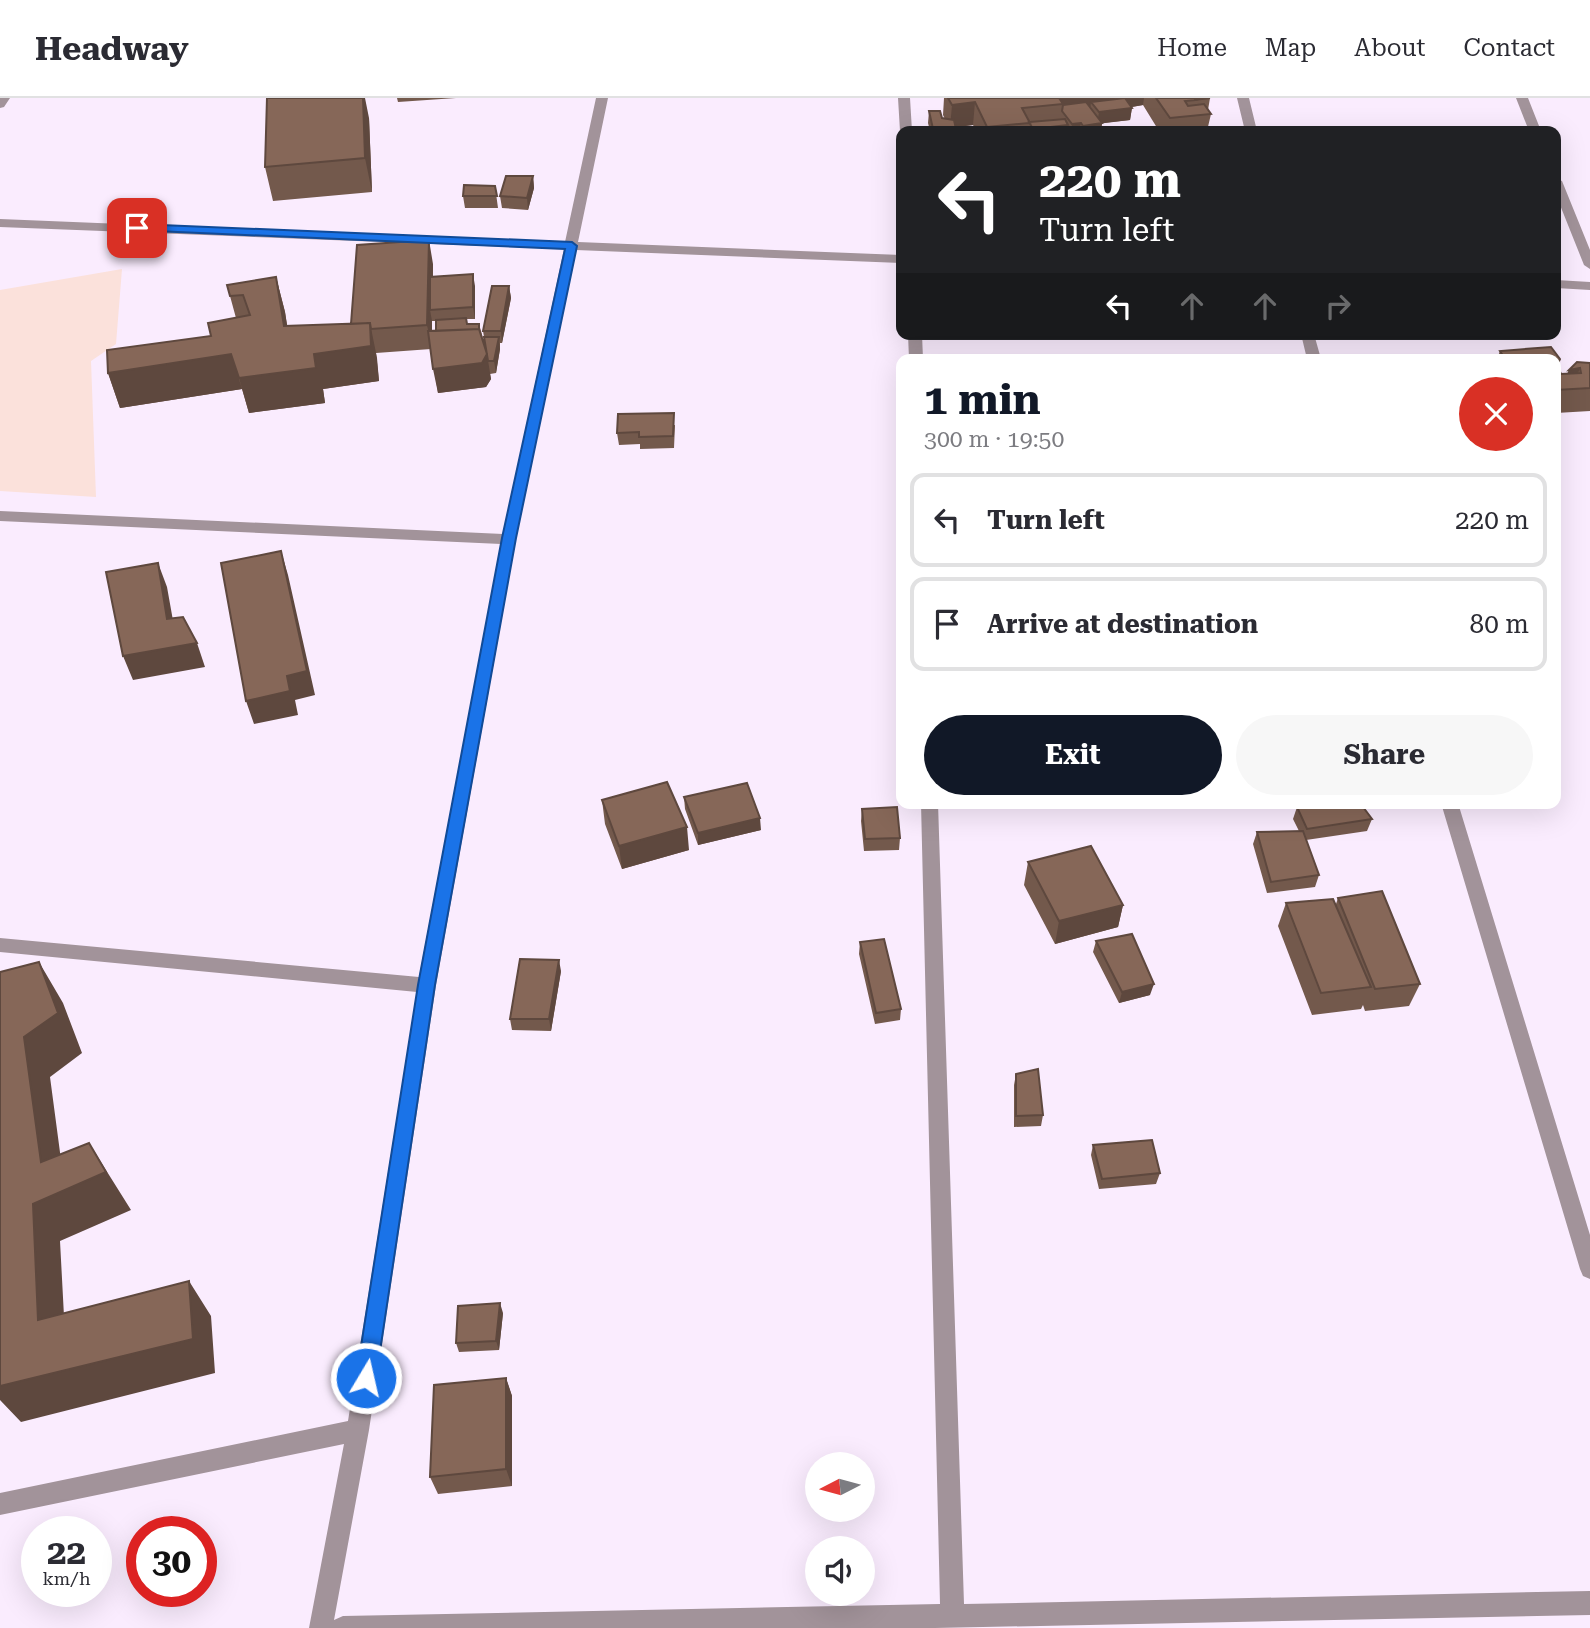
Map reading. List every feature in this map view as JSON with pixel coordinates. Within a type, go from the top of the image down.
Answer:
[{"type":"street","points":[[0,105],[4,98]]},
{"type":"street","points":[[321,1628],[358,1430],[427,985],[509,538],[602,98]]},
{"type":"street","points":[[904,98],[906,126]]},
{"type":"street","points":[[1243,98],[1250,126]]},
{"type":"street","points":[[1522,98],[1533,126]]},
{"type":"street","points":[[1561,193],[1590,265]]},
{"type":"street","points":[[0,223],[896,259]]},
{"type":"street","points":[[1561,284],[1590,286]]},
{"type":"street","points":[[0,516],[509,538]]},
{"type":"street","points":[[929,809],[952,1614]]},
{"type":"street","points":[[1451,809],[1590,1269]]},
{"type":"street","points":[[0,945],[427,985]]},
{"type":"street","points":[[0,1504],[358,1430]]},
{"type":"street","points":[[343,1628],[1590,1603]]},
{"type":"shaded area","points":[[122,269],[116,344],[91,361],[96,497],[0,491],[0,290]]},
{"type":"building","points":[[267,98],[363,98],[365,158],[265,167]]},
{"type":"building","points":[[948,98],[1059,98],[1063,104],[1022,108],[1030,123],[998,126],[987,126],[975,102],[952,105]]},
{"type":"building","points":[[1125,98],[1132,108],[1099,112],[1091,102]]},
{"type":"building","points":[[1156,98],[1196,98],[1197,100],[1185,101],[1188,106],[1204,104],[1211,114],[1170,118]]},
{"type":"building","points":[[1086,102],[1102,123],[1083,126],[1081,123],[1072,124],[1062,111],[1063,105]]},
{"type":"building","points":[[929,111],[940,111],[942,118],[954,120],[955,126],[932,126]]},
{"type":"building","points":[[1065,119],[1068,125],[1031,126],[1029,122]]},
{"type":"building","points":[[506,176],[533,176],[527,198],[500,196]]},
{"type":"building","points":[[464,185],[495,186],[497,196],[463,196]]},
{"type":"building","points":[[429,240],[427,325],[371,329],[370,323],[351,324],[357,245]]},
{"type":"building","points":[[473,274],[473,307],[430,310],[430,277]]},
{"type":"building","points":[[276,277],[284,326],[370,323],[371,346],[314,354],[316,368],[239,378],[231,354],[108,373],[107,350],[211,336],[208,323],[250,315],[243,295],[230,296],[227,285]]},
{"type":"building","points":[[492,286],[509,286],[501,331],[483,331]]},
{"type":"building","points":[[466,318],[467,324],[479,324],[479,329],[436,331],[436,320]]},
{"type":"building","points":[[479,329],[487,354],[482,363],[433,369],[428,331]]},
{"type":"building","points":[[484,337],[499,337],[494,361],[488,361]]},
{"type":"building","points":[[1551,347],[1556,354],[1502,354],[1500,351]]},
{"type":"building","points":[[1577,362],[1590,363],[1590,388],[1561,390],[1561,374],[1581,373],[1580,368],[1569,370]]},
{"type":"building","points":[[674,413],[673,436],[639,437],[639,432],[617,433],[618,414]]},
{"type":"building","points":[[281,551],[307,671],[287,676],[290,691],[246,701],[221,563]]},
{"type":"building","points":[[158,563],[167,619],[183,617],[197,643],[123,656],[106,572]]},
{"type":"building","points":[[667,782],[687,827],[619,846],[602,800]]},
{"type":"building","points":[[747,783],[760,818],[698,833],[684,797]]},
{"type":"building","points":[[896,807],[900,838],[865,839],[862,809]]},
{"type":"building","points":[[1298,809],[1364,809],[1372,819],[1307,829]]},
{"type":"building","points":[[1303,831],[1319,875],[1271,882],[1257,832]]},
{"type":"building","points":[[1091,846],[1123,905],[1059,921],[1028,862]]},
{"type":"building","points":[[1382,891],[1420,984],[1375,989],[1338,898]]},
{"type":"building","points":[[1333,899],[1371,987],[1321,993],[1286,903]]},
{"type":"building","points":[[1132,934],[1154,984],[1122,992],[1096,941]]},
{"type":"building","points":[[884,939],[901,1009],[876,1013],[860,942]]},
{"type":"building","points":[[520,959],[559,960],[549,1019],[510,1019]]},
{"type":"building","points":[[39,962],[58,1013],[24,1037],[41,1162],[89,1143],[106,1172],[33,1204],[38,1320],[189,1281],[193,1339],[0,1386],[0,972]]},
{"type":"building","points":[[1038,1069],[1043,1115],[1016,1116],[1016,1074]]},
{"type":"building","points":[[1152,1140],[1160,1173],[1102,1179],[1093,1145]]},
{"type":"building","points":[[500,1303],[496,1341],[456,1343],[458,1306]]},
{"type":"building","points":[[506,1378],[506,1469],[430,1477],[434,1385]]},
{"type":"route","points":[[137,228],[572,246],[509,538],[427,985],[366,1378]]}]
